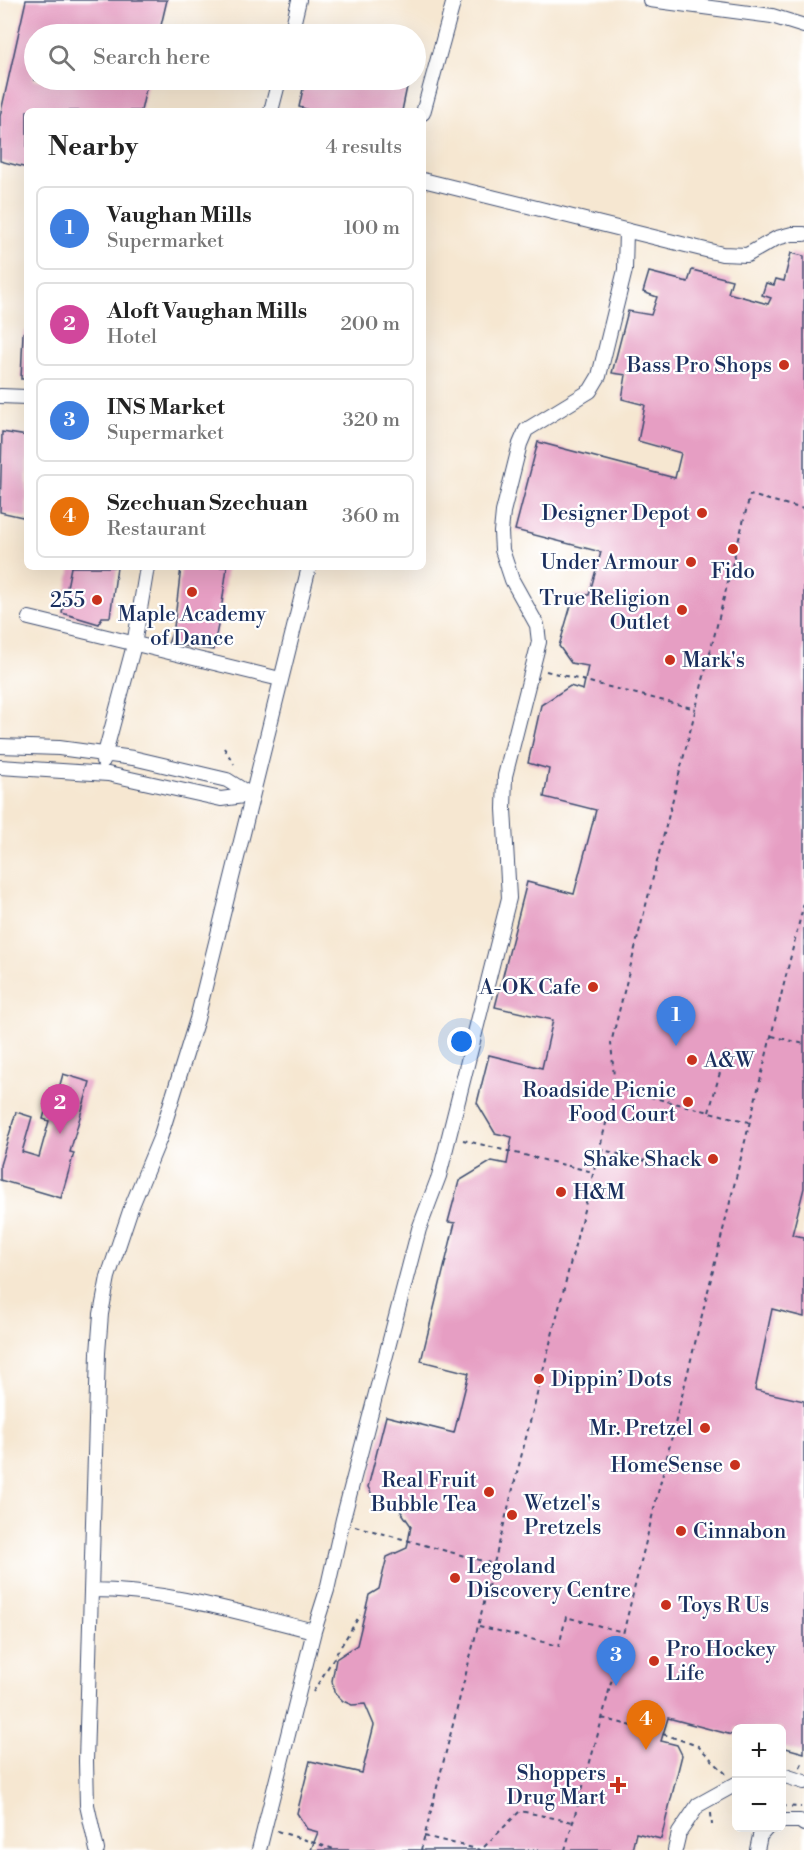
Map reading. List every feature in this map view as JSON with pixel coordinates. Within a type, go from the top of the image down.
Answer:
[{"type":"street","points":[[293,24],[299,0]]},
{"type":"street","points":[[424,108],[454,0]]},
{"type":"street","points":[[650,0],[772,16],[804,26]]},
{"type":"street","points":[[272,108],[276,90]]},
{"type":"street","points":[[426,181],[722,254],[747,255],[777,238],[804,234]]},
{"type":"street","points":[[259,1850],[419,1229],[439,1176],[509,898],[504,809],[505,776],[534,669],[539,633],[533,616],[508,572],[502,550],[503,512],[520,444],[526,430],[529,426],[590,391],[599,376],[625,270],[626,230]]},
{"type":"street","points":[[0,396],[24,397]]},
{"type":"street","points":[[100,773],[134,645],[146,570]]},
{"type":"street","points":[[97,1850],[87,1805],[91,1590],[101,1314],[108,1277],[131,1208],[160,1138],[197,1019],[308,570]]},
{"type":"street","points":[[29,618],[280,679]]},
{"type":"street","points":[[0,746],[59,748],[133,758],[227,780],[251,795]]},
{"type":"street","points":[[0,767],[100,773],[221,799],[251,795]]},
{"type":"street","points":[[91,1590],[119,1590],[177,1598],[314,1631]]},
{"type":"street","points":[[786,1776],[804,1782]]},
{"type":"street","points":[[675,1850],[679,1833],[698,1805],[732,1786]]},
{"type":"street","points":[[786,1821],[800,1821],[804,1824]]},
{"type":"street","points":[[757,1850],[763,1832]]},
{"type":"path","points":[[421,1850],[615,1088],[611,1043],[750,495],[804,509]]},
{"type":"path","points":[[534,669],[696,709]]},
{"type":"path","points":[[224,748],[234,764]]},
{"type":"path","points":[[566,1850],[602,1718],[804,903]]},
{"type":"path","points":[[771,1035],[804,1044]]},
{"type":"path","points":[[709,1112],[726,1051]]},
{"type":"path","points":[[615,1088],[749,1122]]},
{"type":"path","points":[[448,1136],[593,1172]]},
{"type":"path","points":[[599,1149],[646,1161]]},
{"type":"path","points":[[343,1522],[494,1564]]},
{"type":"path","points":[[297,1698],[310,1698],[360,1615]]},
{"type":"path","points":[[478,1626],[559,1646],[566,1617],[623,1632]]},
{"type":"path","points":[[602,1718],[698,1746],[732,1780]]},
{"type":"path","points":[[786,1806],[804,1808]]},
{"type":"path","points":[[424,1836],[481,1850],[520,1811],[573,1822]]},
{"type":"path","points":[[264,1827],[337,1850]]},
{"type":"building","points":[[26,0],[167,0],[161,24],[24,24],[24,90],[146,90],[142,108],[24,108],[24,167],[0,161],[0,116]]},
{"type":"building","points":[[303,90],[406,90],[403,108],[299,107]]},
{"type":"building","points":[[791,253],[804,256],[804,1188],[792,1235],[804,1237],[804,1317],[772,1309],[755,1390],[804,1401],[804,1753],[786,1748],[786,1724],[732,1724],[732,1735],[668,1718],[661,1741],[677,1745],[682,1755],[661,1839],[636,1833],[632,1850],[311,1850],[318,1832],[307,1829],[297,1813],[310,1761],[362,1773],[374,1725],[365,1704],[352,1705],[343,1701],[334,1692],[332,1681],[336,1659],[357,1645],[369,1595],[379,1589],[387,1557],[407,1548],[411,1526],[395,1503],[374,1498],[368,1487],[386,1416],[454,1433],[469,1373],[421,1361],[455,1223],[448,1222],[459,1181],[492,1161],[507,1164],[512,1137],[495,1133],[477,1103],[489,1055],[542,1068],[553,1020],[495,1007],[527,882],[574,894],[596,810],[544,797],[549,769],[528,763],[541,705],[570,686],[583,690],[588,666],[571,663],[559,646],[574,595],[589,595],[601,552],[515,530],[538,442],[675,478],[681,453],[638,441],[645,405],[622,399],[626,375],[612,373],[628,311],[651,315],[657,297],[643,292],[649,272],[688,282],[692,270],[732,280],[728,293],[768,304],[771,298],[762,295],[766,283],[774,285],[776,279],[784,281]]},
{"type":"building","points":[[23,333],[24,379],[21,379]]},
{"type":"building","points":[[2,432],[24,436],[24,517],[0,512]]},
{"type":"building","points":[[70,570],[117,570],[110,617],[102,617],[99,624],[62,613]]},
{"type":"building","points":[[181,570],[227,570],[213,650],[168,644],[174,627]]},
{"type":"building","points":[[63,1074],[90,1082],[70,1152],[74,1153],[61,1198],[0,1180],[0,1165],[16,1112],[32,1117],[22,1152],[39,1157],[49,1121],[43,1119],[49,1097],[56,1099]]},
{"type":"place","name":"Bass Pro Shops","points":[[784,365]]},
{"type":"place","name":"Designer Depot","points":[[702,513]]},
{"type":"place","name":"Fido","points":[[733,549]]},
{"type":"place","name":"Under Armour","points":[[691,562]]},
{"type":"place","name":"Maple Academy of Dance","points":[[192,592]]},
{"type":"place","name":"255","points":[[97,600]]},
{"type":"place","name":"True Religion Outlet","points":[[682,610]]},
{"type":"place","name":"Mark's","points":[[670,660]]},
{"type":"place","name":"A-OK Cafe","points":[[593,987]]},
{"type":"place","name":"Vaughan Mills","points":[[676,1046]]},
{"type":"place","name":"A&W","points":[[692,1060]]},
{"type":"place","name":"Roadside Picnic Food Court","points":[[688,1102]]},
{"type":"place","name":"Aloft Vaughan Mills","points":[[60,1134]]},
{"type":"place","name":"Shake Shack","points":[[713,1159]]},
{"type":"place","name":"H&M","points":[[561,1192]]},
{"type":"place","name":"Dippin’ Dots","points":[[539,1379]]},
{"type":"place","name":"Mr. Pretzel","points":[[705,1428]]},
{"type":"place","name":"HomeSense","points":[[735,1465]]},
{"type":"place","name":"Real Fruit Bubble Tea","points":[[489,1492]]},
{"type":"place","name":"Wetzel's Pretzels","points":[[512,1515]]},
{"type":"place","name":"Cinnabon","points":[[681,1531]]},
{"type":"place","name":"Legoland Discovery Centre","points":[[455,1578]]},
{"type":"place","name":"Toys R Us","points":[[666,1605]]},
{"type":"place","name":"Pro Hockey Life","points":[[654,1661]]},
{"type":"place","name":"INS Market","points":[[616,1686]]},
{"type":"place","name":"Szechuan Szechuan","points":[[646,1750]]},
{"type":"place","name":"Shoppers Drug Mart","points":[[618,1785]]}]
